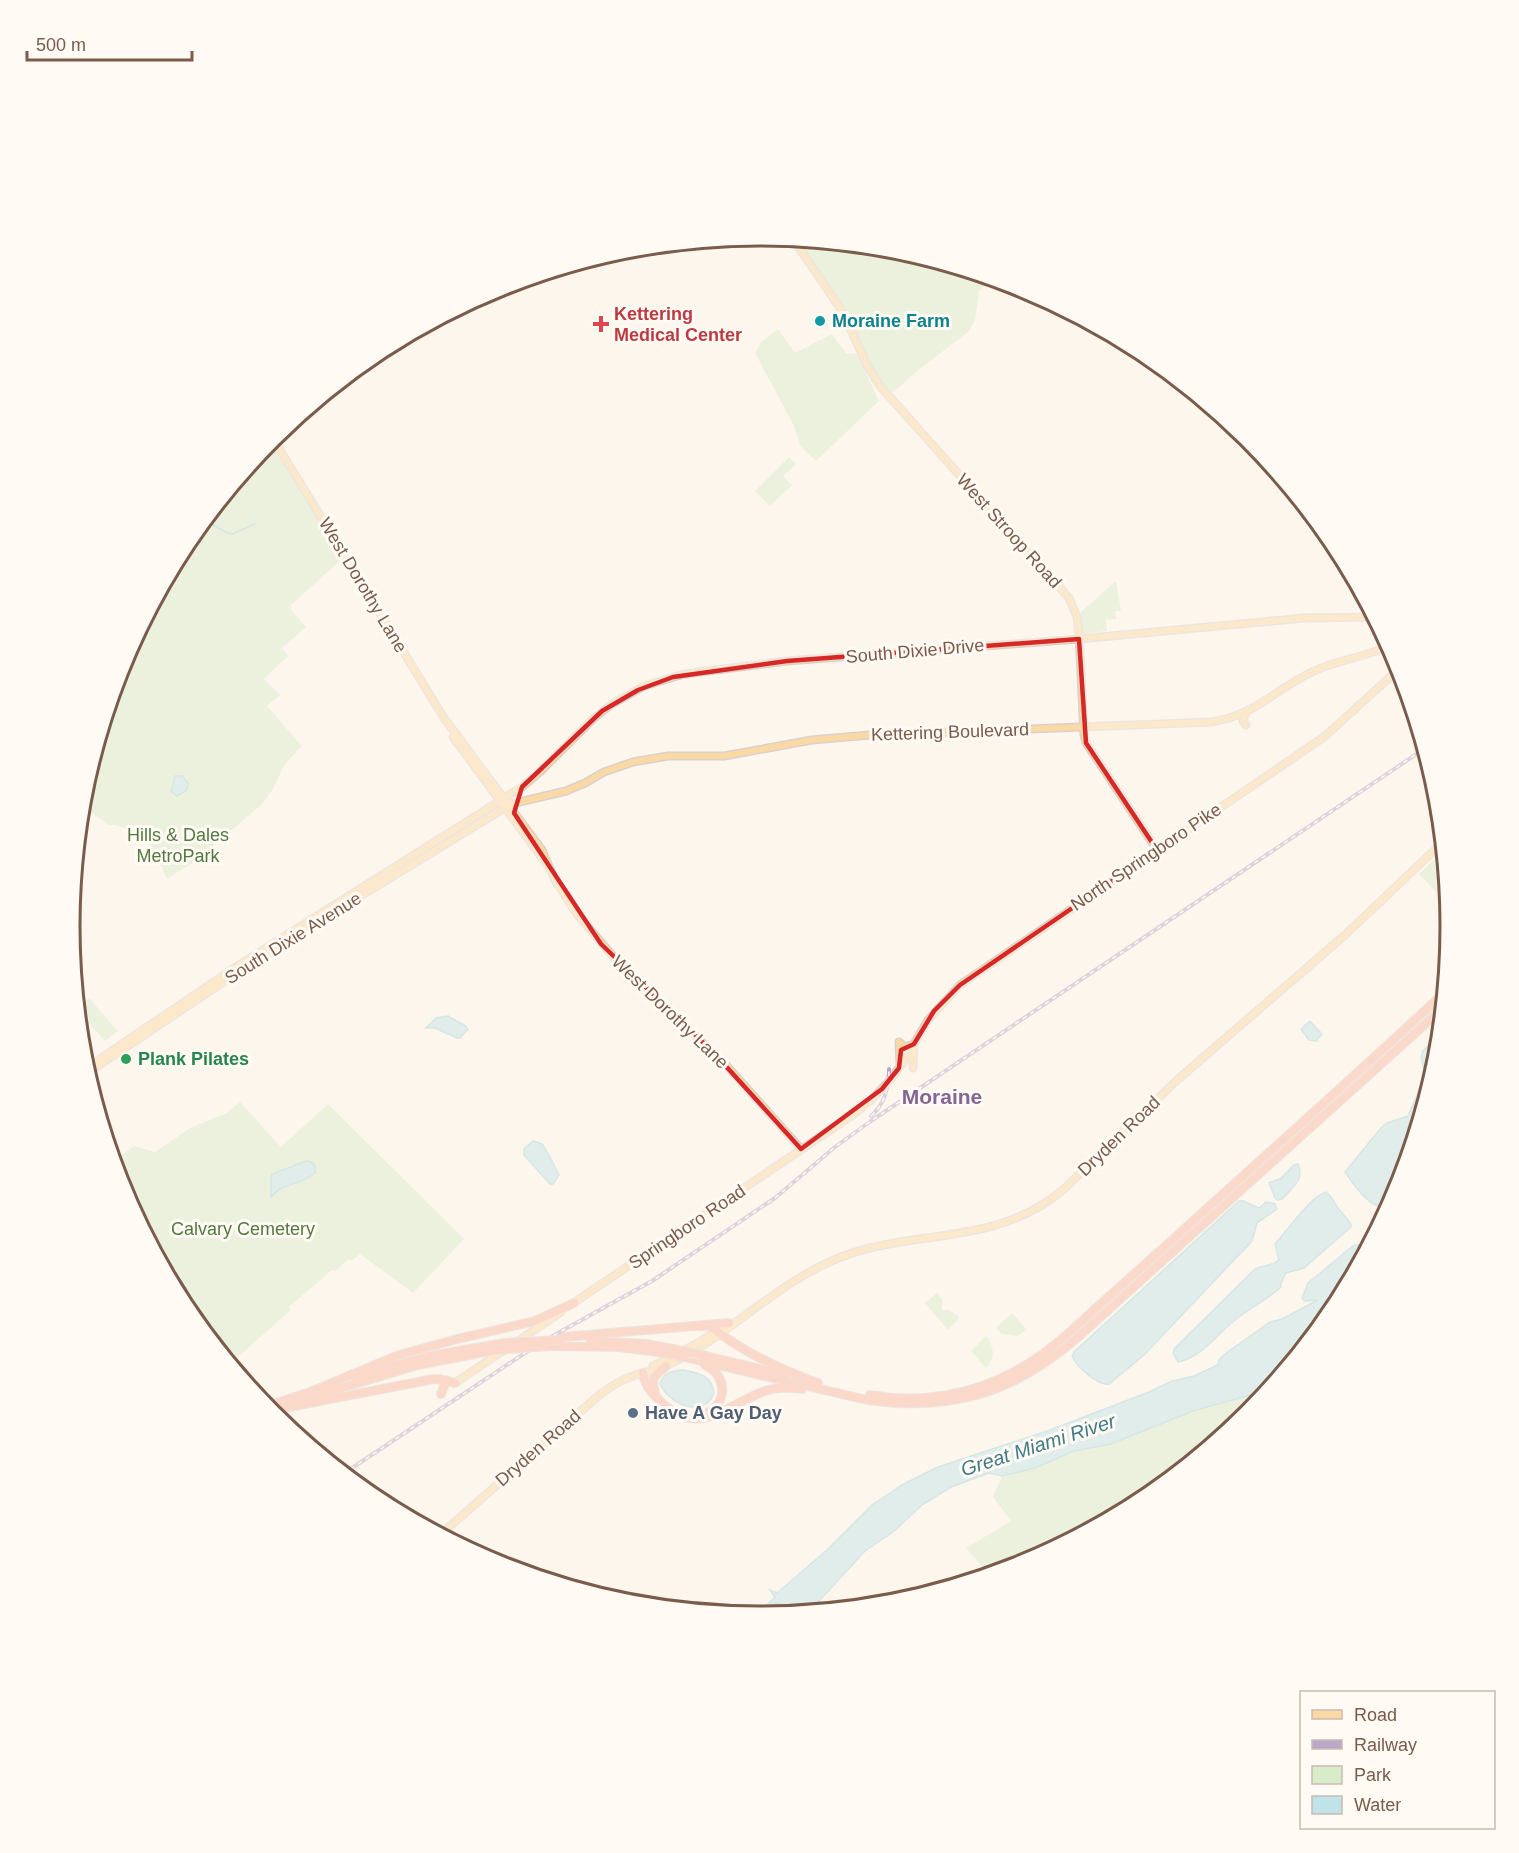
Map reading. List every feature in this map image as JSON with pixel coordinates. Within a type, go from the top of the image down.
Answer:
[{"type":"highway","points":[[279,1407],[418,1365],[495,1350],[550,1346],[619,1347],[669,1351],[684,1357],[878,1396],[929,1397],[961,1392],[988,1384],[1030,1363],[1072,1331],[1435,1000]]},
{"type":"highway","points":[[643,1372],[647,1385],[660,1402],[676,1413],[695,1418],[715,1416],[753,1396],[774,1389],[802,1389],[841,1397],[906,1404],[955,1401],[1004,1386],[1046,1364],[1434,1016]]},
{"type":"highway","points":[[303,1395],[396,1356],[542,1319],[574,1304]]},
{"type":"highway","points":[[276,1404],[410,1361],[505,1343],[731,1324],[729,1335],[735,1342]]},
{"type":"highway","points":[[517,1325],[526,1327],[529,1333]]},
{"type":"highway","points":[[693,1326],[707,1326],[780,1369],[818,1383]]},
{"type":"highway","points":[[561,1339],[618,1342],[669,1351],[863,1399]]},
{"type":"highway","points":[[643,1372],[656,1394],[672,1408],[687,1414],[704,1414],[716,1407],[723,1391],[719,1376],[696,1358]]},
{"type":"highway","points":[[656,1394],[653,1385],[654,1377],[666,1366]]},
{"type":"highway","points":[[440,1379],[445,1384],[441,1394]]},
{"type":"highway","points":[[280,1408],[365,1391],[440,1379],[455,1383]]},
{"type":"main road","name":"West Stroop Road","points":[[799,248],[842,311],[880,386],[1062,589],[1075,611],[1079,639],[1083,727],[1088,746],[1157,850]]},
{"type":"main road","name":"West Dorothy Lane","points":[[278,447],[453,733],[460,750],[501,798],[549,867],[567,900],[601,944],[713,1052],[801,1149]]},
{"type":"main road","name":"South Dixie Drive","points":[[501,798],[522,787],[541,771],[602,711],[638,690],[673,677],[715,669],[787,661],[1079,639],[1312,617],[1364,617]]},
{"type":"main road","name":"Kettering Boulevard","points":[[506,807],[519,801],[566,791],[616,767],[658,756],[717,756],[812,740],[870,735],[1212,722],[1246,713],[1317,669],[1380,649]]},
{"type":"main road","name":"North Springboro Pike","points":[[907,1057],[934,1011],[960,985],[1324,737],[1392,678]]},
{"type":"main road","points":[[1246,713],[1243,721],[1246,725]]},
{"type":"main road","points":[[522,787],[521,797],[528,799]]},
{"type":"main road","name":"South Dixie Avenue","points":[[94,1063],[173,1010],[191,1001],[202,989],[472,819],[501,798]]},
{"type":"main road","points":[[495,813],[512,814],[519,801]]},
{"type":"main road","name":"South Dixie Avenue","points":[[95,1068],[226,980],[506,807]]},
{"type":"main road","points":[[455,837],[456,831],[472,819]]},
{"type":"main road","points":[[441,846],[451,836],[450,832]]},
{"type":"main road","name":"Dryden Road","points":[[643,1372],[718,1332],[804,1276],[842,1256],[881,1246],[988,1229],[1023,1215],[1056,1195],[1196,1063],[1345,936],[1435,850]]},
{"type":"main road","points":[[409,865],[412,859],[419,855],[419,852],[430,852]]},
{"type":"main road","points":[[899,1068],[901,1054],[899,1042],[906,1047],[914,1044],[913,1068]]},
{"type":"main road","name":"Springboro Road","points":[[455,1383],[872,1099],[907,1057]]},
{"type":"main road","name":"Dryden Road","points":[[446,1529],[598,1396],[625,1379],[666,1366],[695,1351],[718,1332]]},
{"type":"highlighted area","points":[[1079,639],[1086,743],[1157,850],[960,985],[934,1011],[914,1044],[901,1050],[899,1068],[882,1089],[801,1149],[713,1052],[601,944],[514,813],[522,787],[602,711],[638,690],[673,677],[787,661]]},
{"type":"green space","points":[[804,249],[848,252],[892,260],[984,285],[979,292],[975,321],[968,332],[891,394],[875,374],[851,321]]},
{"type":"green space","points":[[778,329],[795,353],[832,334],[846,353],[857,354],[879,401],[816,461],[800,446],[794,426],[755,353],[761,342]]},
{"type":"green space","name":"Hills & Dales MetroPark","points":[[278,447],[344,557],[291,605],[291,610],[306,627],[282,648],[288,656],[264,679],[280,695],[267,706],[302,746],[284,765],[273,789],[261,805],[197,860],[167,879],[152,847],[142,836],[133,830],[108,825],[90,812],[103,751],[131,666],[171,586],[194,549],[248,478]]},
{"type":"green space","points":[[789,457],[796,464],[783,476],[792,485],[770,506],[755,491]]},
{"type":"green space","points":[[1116,581],[1121,611],[1115,611],[1116,619],[1106,620],[1107,631],[1082,634],[1081,612]]},
{"type":"green space","points":[[1436,858],[1438,890],[1436,892],[1419,874]]},
{"type":"green space","points":[[89,998],[118,1031],[105,1041],[86,1021],[84,1002]]},
{"type":"green space","name":"Calvary Cemetery","points":[[240,1102],[281,1147],[328,1104],[464,1239],[413,1293],[360,1254],[351,1261],[349,1259],[334,1272],[332,1270],[289,1307],[291,1310],[235,1359],[194,1304],[171,1266],[131,1187],[120,1156],[134,1146],[155,1152],[190,1128],[227,1113]]},
{"type":"green space","points":[[937,1293],[942,1299],[942,1310],[949,1310],[960,1317],[948,1330],[925,1303]]},
{"type":"green space","points":[[1012,1313],[1027,1330],[1017,1336],[1002,1334],[996,1328]]},
{"type":"green space","points":[[986,1336],[993,1352],[986,1368],[971,1351]]},
{"type":"green space","points":[[1252,1394],[1208,1438],[1173,1466],[1137,1492],[1060,1536],[1020,1555],[983,1568],[966,1548],[1011,1521],[993,1497],[1002,1476],[1035,1468],[1074,1451],[1111,1444],[1193,1411]]},
{"type":"water","points":[[175,776],[182,776],[188,783],[187,790],[177,796],[171,791]]},
{"type":"water","points":[[448,1016],[468,1029],[460,1038],[435,1028],[426,1028],[436,1018]]},
{"type":"water","points":[[1310,1021],[1322,1034],[1316,1041],[1309,1040],[1301,1029]]},
{"type":"water","points":[[1428,1046],[1424,1069],[1421,1057]]},
{"type":"water","points":[[1418,1093],[1388,1187],[1379,1206],[1373,1204],[1352,1183],[1345,1172],[1380,1129],[1387,1123],[1408,1116]]},
{"type":"water","points":[[533,1141],[542,1144],[559,1175],[553,1184],[550,1184],[524,1155],[524,1149]]},
{"type":"water","points":[[306,1161],[314,1164],[315,1173],[281,1189],[271,1197],[272,1174]]},
{"type":"water","points":[[1298,1164],[1299,1179],[1282,1199],[1278,1200],[1269,1183],[1280,1179]]},
{"type":"water","points":[[1326,1192],[1351,1227],[1304,1268],[1286,1273],[1281,1287],[1235,1320],[1201,1351],[1178,1362],[1173,1353],[1175,1348],[1255,1269],[1279,1260],[1275,1244],[1306,1208],[1319,1195]]},
{"type":"water","points":[[1239,1201],[1259,1208],[1266,1202],[1275,1204],[1277,1209],[1257,1223],[1252,1241],[1144,1355],[1109,1384],[1099,1382],[1083,1370],[1072,1356],[1074,1352]]},
{"type":"water","name":"Great Miami River","points":[[1354,1245],[1360,1245],[1325,1304],[1271,1375],[1252,1394],[1193,1411],[1111,1444],[1074,1451],[1035,1468],[1002,1476],[989,1473],[951,1487],[922,1505],[893,1532],[865,1551],[816,1604],[777,1606],[778,1603],[776,1603],[766,1606],[775,1597],[770,1590],[777,1593],[827,1550],[872,1505],[902,1485],[938,1467],[1050,1430],[1218,1365],[1219,1360],[1225,1354],[1270,1322],[1282,1319],[1318,1300],[1305,1301],[1302,1298],[1308,1283]]},
{"type":"water","points":[[684,1370],[700,1374],[711,1383],[714,1393],[703,1406],[695,1407],[678,1403],[664,1391],[660,1384],[669,1373]]},
{"type":"waterway","points":[[212,524],[232,534],[255,524]]},
{"type":"railway","points":[[350,1469],[540,1343],[652,1281],[775,1198],[835,1147],[871,1121],[1417,754]]},
{"type":"railway","points":[[871,1116],[880,1106],[885,1095],[889,1069]]},
{"type":"place","name":"Moraine Farm","points":[[820,321]]},
{"type":"place","name":"Kettering Medical Center","points":[[601,324]]},
{"type":"place","name":"Plank Pilates","points":[[126,1059]]},
{"type":"place","name":"Have A Gay Day","points":[[633,1413]]},
{"type":"district","name":"Moraine","points":[[942,1096]]}]
